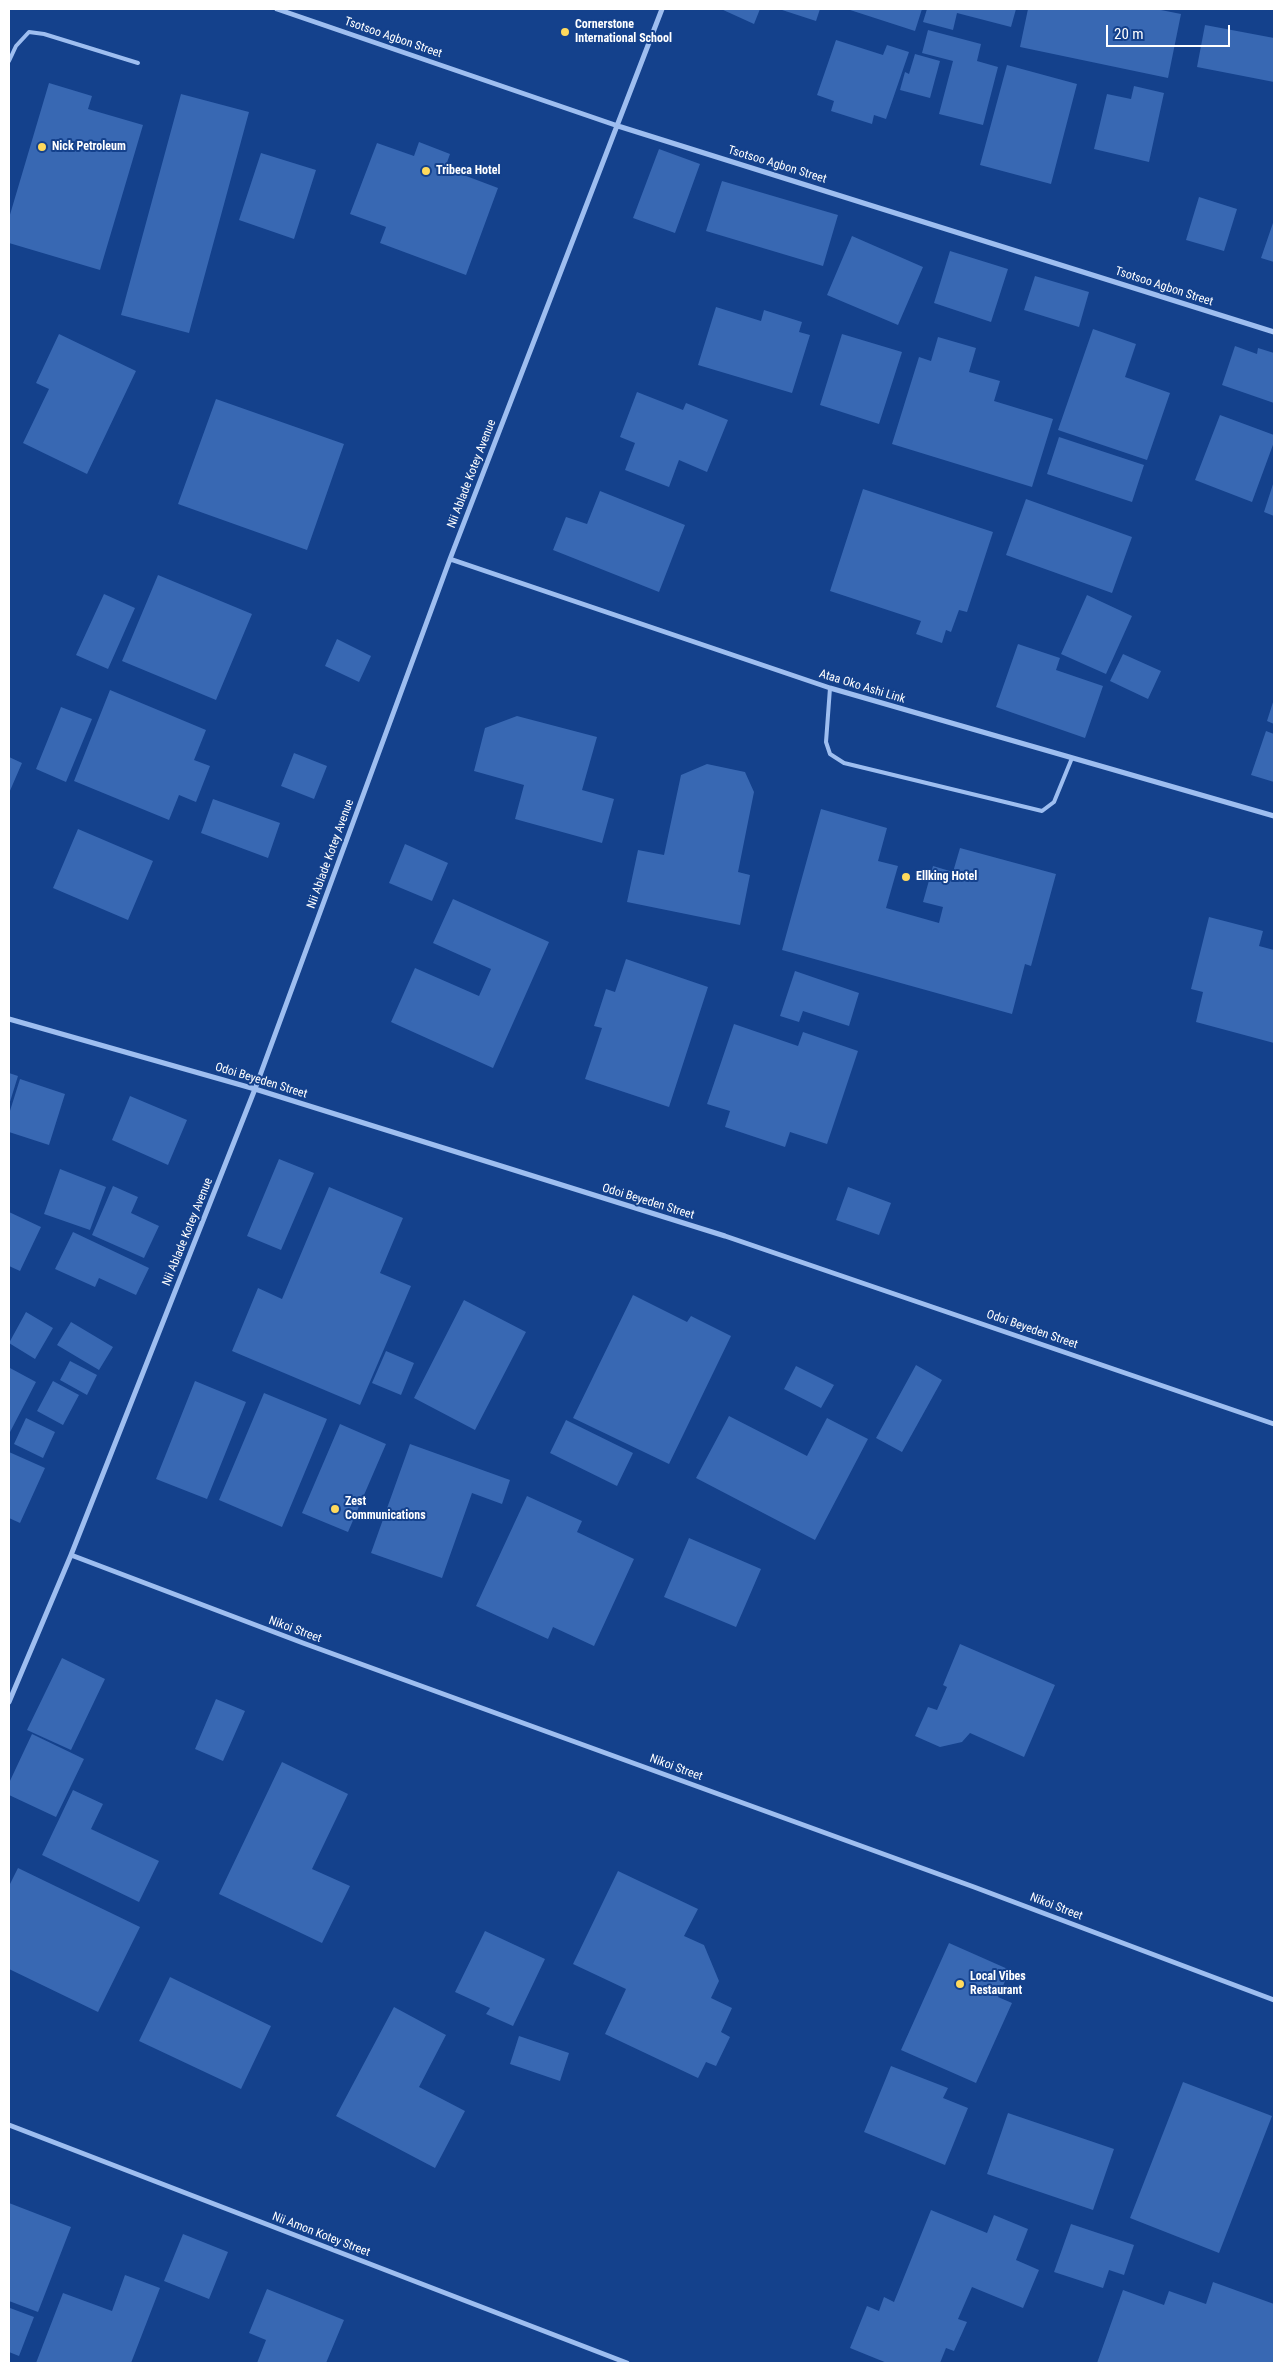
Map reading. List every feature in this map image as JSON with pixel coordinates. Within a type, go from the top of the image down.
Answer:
[{"type":"street","name":"Tsotsoo Agbon Street","points":[[277,9],[618,126],[1274,332]]},
{"type":"street","name":"Nii Ablade Kotey Avenue","points":[[9,1702],[70,1555],[255,1090],[450,559],[662,9]]},
{"type":"street","name":"Ataa Oko Ashi Link","points":[[450,559],[830,688],[1274,816]]},
{"type":"street","name":"Odoi Beyeden Street","points":[[9,1019],[255,1090],[725,1236],[1274,1424]]},
{"type":"street","name":"Nikoi Street","points":[[70,1555],[303,1643],[956,1880],[1274,2000]]},
{"type":"street","name":"Nii Amon Kotey Street","points":[[9,2125],[627,2363]]},
{"type":"lane","points":[[9,61],[16,46],[29,32],[44,34],[138,63]]},
{"type":"lane","points":[[830,688],[826,742],[830,754],[844,762],[1042,811],[1054,802],[1072,758]]},
{"type":"building","points":[[721,9],[760,9],[754,24]]},
{"type":"building","points":[[779,9],[820,9],[816,21]]},
{"type":"building","points":[[847,9],[922,9],[915,31]]},
{"type":"building","points":[[927,9],[1016,9],[1011,27],[957,13],[953,30],[923,22]]},
{"type":"building","points":[[1028,9],[1156,9],[1181,14],[1168,78],[1020,47]]},
{"type":"building","points":[[1205,25],[1274,38],[1274,82],[1197,67]]},
{"type":"building","points":[[928,30],[981,44],[977,61],[998,67],[983,125],[939,114],[953,61],[922,53]]},
{"type":"building","points":[[836,40],[883,55],[887,45],[909,52],[886,119],[874,115],[872,124],[831,111],[834,101],[817,95]]},
{"type":"building","points":[[915,54],[940,61],[930,98],[900,90],[905,72],[909,74]]},
{"type":"building","points":[[1007,65],[1077,84],[1051,184],[980,165]]},
{"type":"building","points":[[49,83],[92,96],[88,109],[143,125],[100,270],[9,243],[9,218]]},
{"type":"building","points":[[1134,86],[1164,93],[1149,162],[1094,149],[1107,94],[1131,99]]},
{"type":"building","points":[[181,94],[249,112],[189,333],[121,315]]},
{"type":"building","points":[[419,142],[450,154],[445,168],[498,188],[466,275],[380,243],[386,227],[350,214],[377,143],[414,156]]},
{"type":"building","points":[[659,149],[700,164],[675,233],[633,218]]},
{"type":"building","points":[[261,153],[316,170],[294,239],[239,220]]},
{"type":"building","points":[[722,181],[838,215],[823,266],[706,231]]},
{"type":"building","points":[[1199,197],[1237,209],[1224,251],[1186,240]]},
{"type":"building","points":[[1274,220],[1274,262],[1261,258]]},
{"type":"building","points":[[852,236],[923,267],[898,325],[827,295]]},
{"type":"building","points":[[950,251],[1008,269],[991,322],[934,303]]},
{"type":"building","points":[[1035,276],[1089,292],[1079,327],[1024,310]]},
{"type":"building","points":[[716,307],[761,321],[764,310],[802,322],[799,332],[810,335],[792,393],[698,365]]},
{"type":"building","points":[[1093,329],[1136,344],[1125,377],[1170,393],[1147,460],[1058,430]]},
{"type":"building","points":[[59,334],[136,371],[87,474],[23,443],[49,389],[36,383]]},
{"type":"building","points":[[842,334],[902,352],[879,424],[820,405]]},
{"type":"building","points":[[938,337],[976,348],[969,372],[1000,381],[994,401],[1053,419],[1032,487],[892,444],[919,357],[931,361]]},
{"type":"building","points":[[1235,346],[1257,354],[1258,348],[1274,353],[1274,403],[1222,385]]},
{"type":"building","points":[[637,392],[683,410],[686,403],[728,420],[707,472],[679,460],[669,487],[625,470],[635,443],[620,437]]},
{"type":"building","points":[[216,399],[344,444],[307,550],[178,504]]},
{"type":"building","points":[[1220,415],[1274,435],[1274,442],[1252,502],[1195,480]]},
{"type":"building","points":[[1059,437],[1144,465],[1132,502],[1047,474]]},
{"type":"building","points":[[1274,481],[1274,516],[1264,512]]},
{"type":"building","points":[[863,489],[993,532],[967,612],[959,610],[951,632],[946,630],[942,643],[916,634],[921,621],[830,591]]},
{"type":"building","points":[[600,491],[685,525],[659,592],[553,550],[566,517],[587,524]]},
{"type":"building","points":[[1026,499],[1132,537],[1112,593],[1006,555]]},
{"type":"building","points":[[158,575],[252,614],[216,700],[122,661]]},
{"type":"building","points":[[104,594],[135,608],[108,669],[76,655]]},
{"type":"building","points":[[1087,595],[1132,616],[1106,674],[1061,654]]},
{"type":"building","points":[[337,639],[371,656],[359,682],[325,666]]},
{"type":"building","points":[[1018,644],[1060,658],[1056,670],[1103,686],[1085,738],[996,707]]},
{"type":"building","points":[[1123,654],[1161,671],[1148,699],[1110,681]]},
{"type":"building","points":[[110,690],[206,730],[194,760],[210,766],[196,802],[179,795],[169,820],[74,781]]},
{"type":"building","points":[[1274,699],[1274,724],[1267,721]]},
{"type":"building","points":[[61,707],[92,719],[66,782],[36,769]]},
{"type":"building","points":[[517,716],[597,737],[582,790],[614,799],[602,843],[515,819],[524,785],[474,771],[485,728]]},
{"type":"building","points":[[1266,731],[1274,734],[1274,782],[1251,775]]},
{"type":"building","points":[[294,753],[327,766],[314,799],[281,786]]},
{"type":"building","points":[[9,757],[22,763],[9,793]]},
{"type":"building","points":[[707,764],[745,772],[754,792],[738,872],[750,875],[740,925],[627,902],[638,850],[664,855],[681,775]]},
{"type":"building","points":[[213,799],[280,823],[268,858],[201,833]]},
{"type":"building","points":[[821,809],[887,828],[878,861],[898,866],[886,908],[939,923],[943,907],[923,902],[933,866],[953,872],[960,848],[1056,874],[1031,966],[1025,964],[1012,1014],[782,950]]},
{"type":"building","points":[[78,829],[153,861],[128,920],[53,888]]},
{"type":"building","points":[[405,844],[448,863],[432,901],[389,883]]},
{"type":"building","points":[[453,899],[549,942],[493,1068],[391,1022],[415,968],[479,996],[491,969],[433,943]]},
{"type":"building","points":[[1209,917],[1263,931],[1259,946],[1274,950],[1274,1043],[1196,1022],[1203,992],[1191,989]]},
{"type":"building","points":[[626,959],[708,987],[669,1107],[585,1079],[602,1028],[594,1026],[606,989],[615,992]]},
{"type":"building","points":[[795,971],[859,993],[849,1026],[803,1011],[799,1022],[780,1016]]},
{"type":"building","points":[[734,1024],[798,1046],[803,1032],[858,1051],[827,1144],[790,1132],[785,1147],[725,1127],[730,1111],[707,1104]]},
{"type":"building","points":[[9,1073],[18,1076],[9,1105]]},
{"type":"building","points":[[20,1079],[65,1094],[49,1145],[9,1132],[9,1114]]},
{"type":"building","points":[[130,1096],[187,1120],[168,1165],[112,1140]]},
{"type":"building","points":[[279,1159],[314,1173],[281,1250],[247,1236]]},
{"type":"building","points":[[60,1169],[106,1187],[90,1230],[44,1214]]},
{"type":"building","points":[[113,1186],[138,1197],[131,1213],[159,1226],[144,1258],[92,1235]]},
{"type":"building","points":[[329,1187],[403,1218],[380,1273],[411,1286],[360,1405],[232,1351],[258,1288],[282,1299]]},
{"type":"building","points":[[848,1187],[891,1203],[879,1235],[836,1220]]},
{"type":"building","points":[[9,1212],[41,1227],[20,1271],[9,1266]]},
{"type":"building","points":[[73,1232],[149,1268],[136,1295],[99,1278],[95,1287],[55,1269]]},
{"type":"building","points":[[633,1295],[687,1322],[691,1316],[731,1336],[669,1464],[573,1418]]},
{"type":"building","points":[[464,1300],[526,1332],[475,1430],[414,1398]]},
{"type":"building","points":[[26,1312],[53,1328],[35,1359],[9,1343]]},
{"type":"building","points":[[71,1322],[113,1347],[99,1370],[57,1345]]},
{"type":"building","points":[[386,1351],[414,1363],[401,1395],[372,1383]]},
{"type":"building","points":[[70,1361],[97,1375],[87,1395],[60,1380]]},
{"type":"building","points":[[916,1365],[942,1380],[902,1452],[876,1438]]},
{"type":"building","points":[[796,1366],[834,1385],[821,1408],[784,1389]]},
{"type":"building","points":[[10,1368],[36,1382],[9,1434],[9,1371]]},
{"type":"building","points":[[53,1381],[79,1395],[63,1425],[37,1411]]},
{"type":"building","points":[[195,1381],[246,1402],[207,1499],[156,1479]]},
{"type":"building","points":[[264,1393],[327,1419],[282,1527],[219,1500]]},
{"type":"building","points":[[729,1416],[807,1456],[827,1418],[868,1439],[815,1540],[696,1478]]},
{"type":"building","points":[[26,1418],[55,1432],[43,1458],[14,1444]]},
{"type":"building","points":[[566,1420],[633,1453],[617,1486],[550,1453]]},
{"type":"building","points":[[340,1424],[386,1444],[348,1532],[302,1513]]},
{"type":"building","points":[[410,1444],[510,1480],[502,1504],[472,1493],[442,1578],[371,1553]]},
{"type":"building","points":[[9,1452],[45,1468],[20,1523],[9,1518]]},
{"type":"building","points":[[527,1496],[582,1521],[577,1532],[634,1559],[594,1646],[553,1627],[548,1639],[476,1606]]},
{"type":"building","points":[[689,1538],[761,1569],[736,1627],[664,1597]]},
{"type":"building","points":[[960,1644],[1055,1685],[1024,1757],[970,1733],[962,1742],[940,1747],[915,1736],[928,1707],[937,1710],[947,1687],[943,1685]]},
{"type":"building","points":[[62,1658],[105,1679],[71,1750],[27,1730]]},
{"type":"building","points":[[216,1699],[245,1711],[223,1761],[195,1749]]},
{"type":"building","points":[[32,1734],[84,1759],[56,1817],[9,1795],[9,1783]]},
{"type":"building","points":[[282,1762],[348,1794],[312,1869],[350,1886],[322,1943],[219,1894]]},
{"type":"building","points":[[73,1790],[103,1804],[91,1829],[159,1861],[139,1902],[42,1855]]},
{"type":"building","points":[[18,1868],[140,1927],[98,2012],[9,1969],[9,1886]]},
{"type":"building","points":[[618,1871],[698,1909],[684,1936],[704,1945],[719,1981],[711,1998],[732,2008],[721,2032],[730,2037],[716,2066],[706,2062],[698,2078],[605,2034],[626,1989],[573,1964]]},
{"type":"building","points":[[485,1931],[545,1959],[513,2026],[486,2014],[490,2008],[455,1992]]},
{"type":"building","points":[[949,1943],[1010,1970],[998,1997],[1012,2003],[976,2083],[901,2050]]},
{"type":"building","points":[[170,1977],[271,2026],[241,2089],[139,2041]]},
{"type":"building","points":[[394,2007],[446,2035],[419,2087],[465,2111],[435,2168],[336,2116]]},
{"type":"building","points":[[519,2036],[569,2053],[560,2081],[510,2064]]},
{"type":"building","points":[[891,2066],[948,2088],[943,2098],[968,2108],[945,2165],[864,2132]]},
{"type":"building","points":[[1183,2082],[1272,2116],[1219,2253],[1130,2218]]},
{"type":"building","points":[[1008,2113],[1114,2149],[1093,2210],[987,2174]]},
{"type":"building","points":[[9,2203],[71,2227],[38,2312],[9,2301]]},
{"type":"building","points":[[931,2210],[987,2233],[994,2215],[1028,2229],[1016,2260],[1039,2270],[1023,2308],[972,2287],[958,2319],[967,2322],[954,2351],[946,2348],[940,2363],[887,2363],[850,2348],[867,2306],[879,2311],[884,2297],[894,2302]]},
{"type":"building","points":[[1071,2224],[1134,2245],[1124,2275],[1109,2270],[1103,2288],[1054,2272]]},
{"type":"building","points":[[183,2234],[228,2252],[209,2299],[164,2281]]},
{"type":"building","points":[[125,2275],[160,2288],[131,2363],[36,2363],[63,2293],[112,2311]]},
{"type":"building","points":[[1213,2282],[1274,2304],[1274,2363],[1097,2363],[1123,2290],[1164,2305],[1169,2291],[1206,2304]]},
{"type":"building","points":[[267,2289],[344,2320],[326,2363],[257,2363],[266,2340],[249,2333]]},
{"type":"building","points":[[10,2308],[34,2317],[19,2356],[9,2352]]},
{"type":"place","name":"Cornerstone International School","points":[[565,32]]},
{"type":"place","name":"Nick Petroleum","points":[[42,147]]},
{"type":"place","name":"Tribeca Hotel","points":[[426,171]]},
{"type":"place","name":"Ellking Hotel","points":[[906,877]]},
{"type":"place","name":"Zest Communications","points":[[335,1509]]},
{"type":"place","name":"Local Vibes Restaurant","points":[[960,1984]]}]
